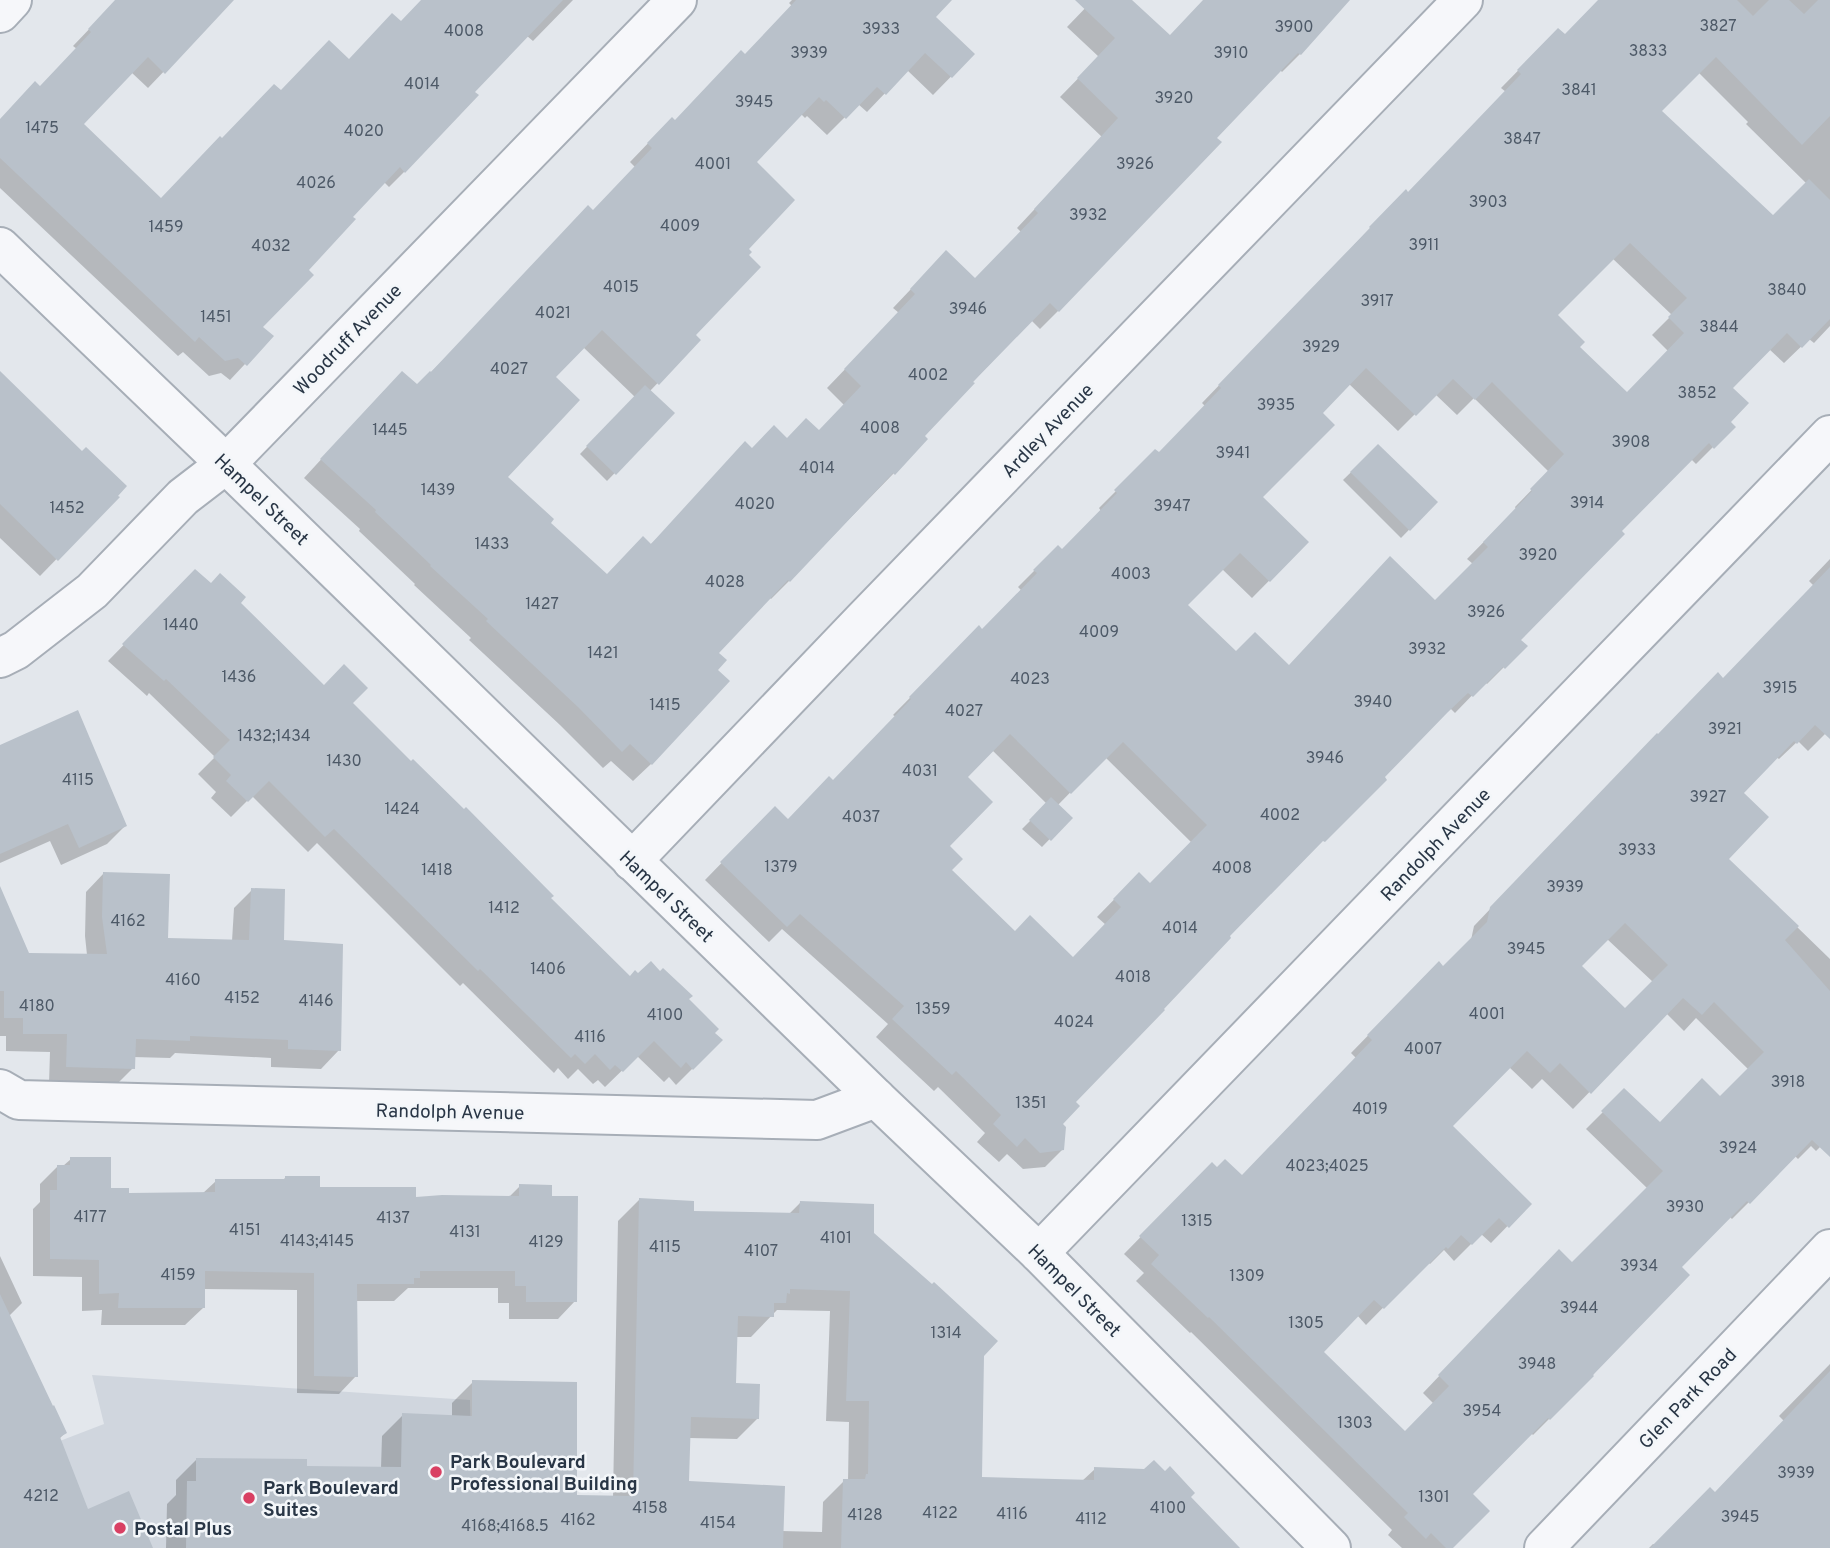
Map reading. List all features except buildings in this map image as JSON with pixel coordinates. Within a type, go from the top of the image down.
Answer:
[{"type":"street","points":[[0,13],[12,0]]},
{"type":"street","name":"Woodruff Avenue","points":[[0,658],[16,650],[92,591],[183,497],[226,464],[677,0]]},
{"type":"street","name":"Ardley Avenue","points":[[632,861],[1463,0]]},
{"type":"street","name":"Hampel Street","points":[[0,247],[1039,1253],[1331,1548]]},
{"type":"street","name":"Randolph Avenue","points":[[1039,1253],[1830,435]]},
{"type":"street","name":"Randolph Avenue","points":[[10,1094],[817,1120],[876,1098]]},
{"type":"street","name":"Glen Park Road","points":[[1544,1548],[1830,1249]]},
{"type":"shaded area","points":[[92,1375],[470,1400],[473,1548],[0,1548],[0,1464],[104,1424]]},
{"type":"place","name":"Park Boulevard Professional Building","points":[[436,1472]]},
{"type":"place","name":"Park Boulevard Suites","points":[[249,1498]]},
{"type":"place","name":"Postal Plus","points":[[120,1528]]}]
